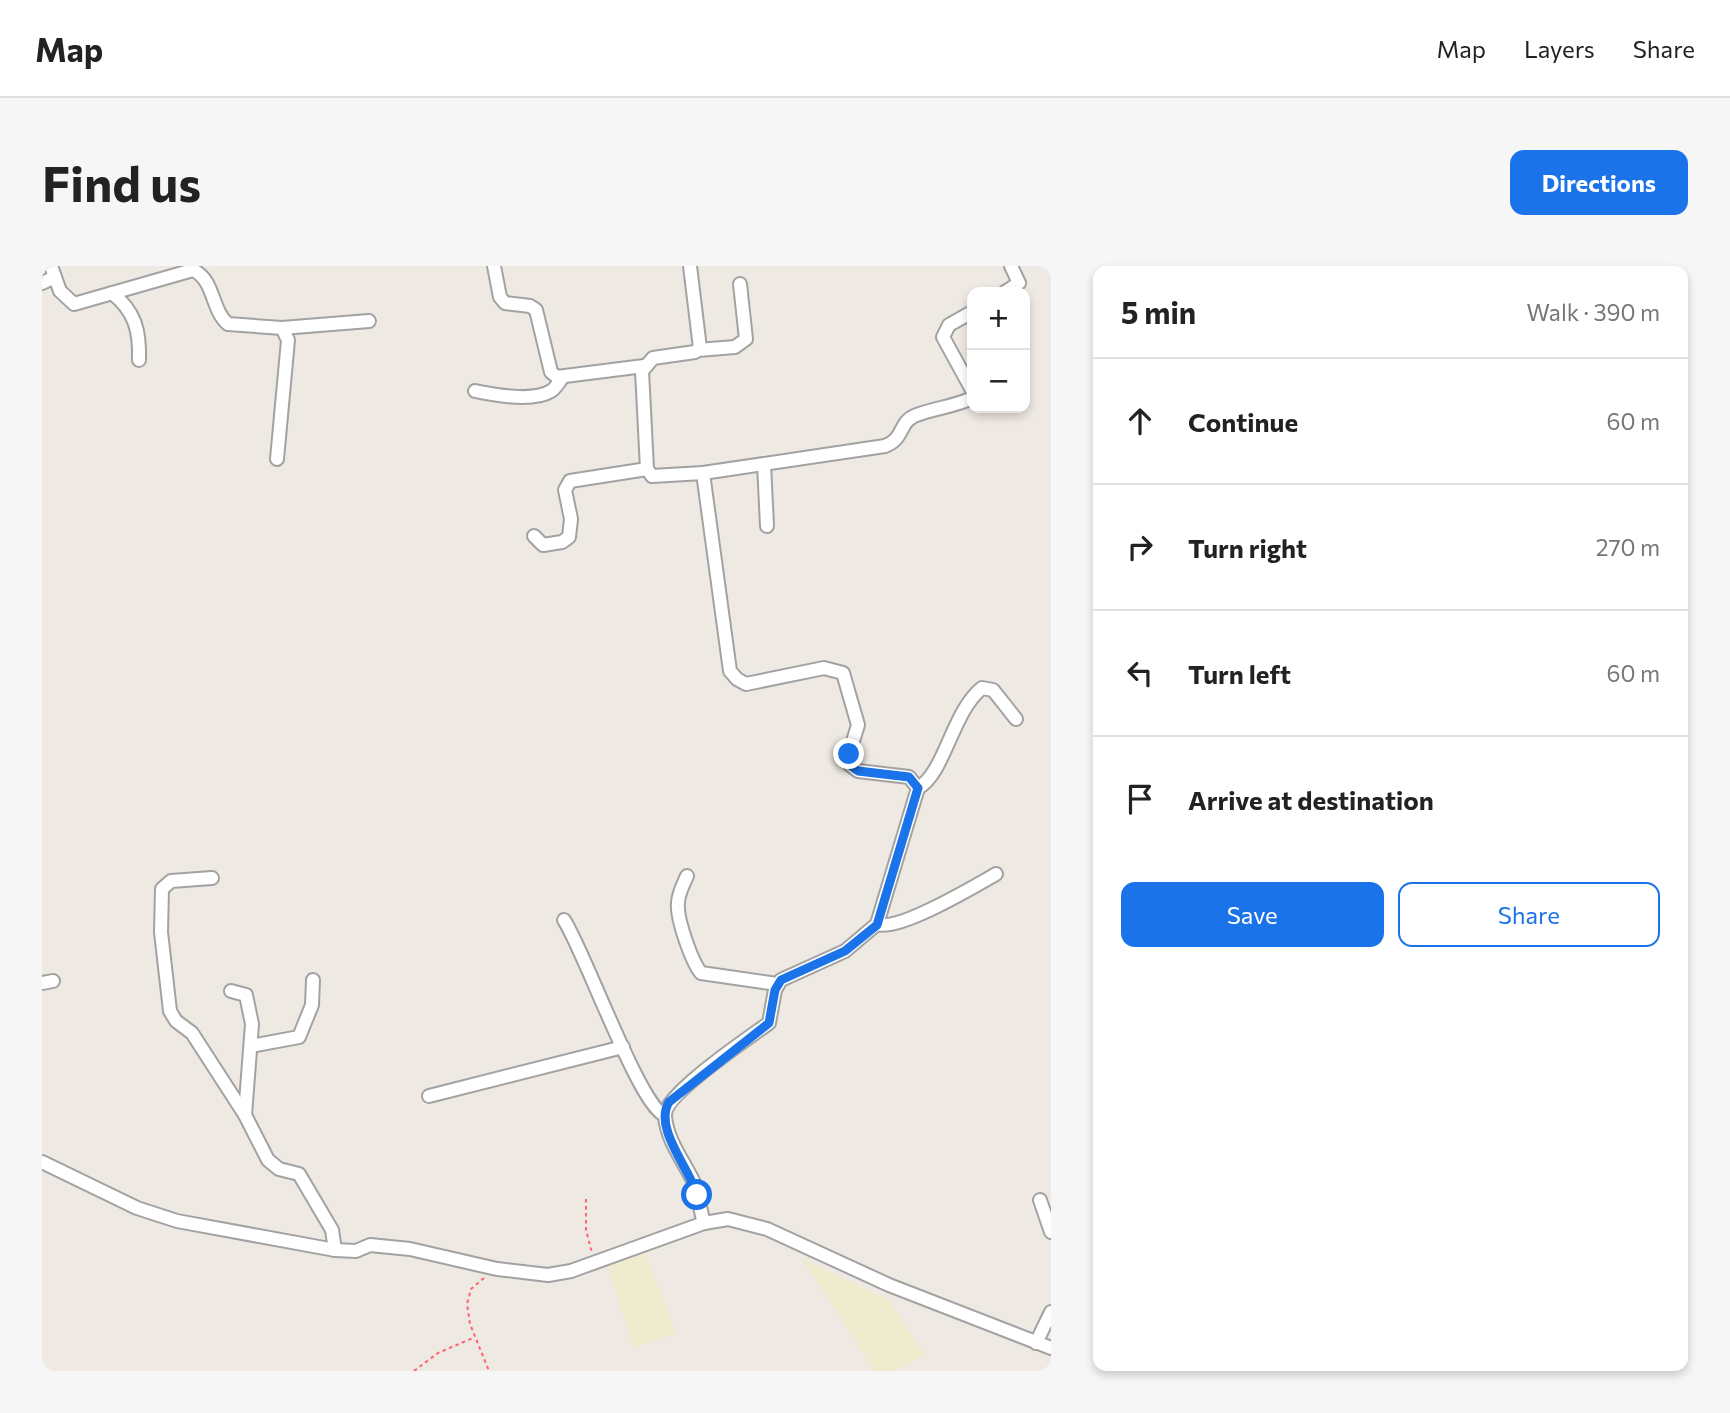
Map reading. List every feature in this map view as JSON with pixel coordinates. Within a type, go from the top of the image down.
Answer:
[{"type":"street","points":[[495,266],[500,297],[505,303],[530,306],[536,310],[551,372],[562,378],[643,366],[653,358],[735,347],[746,340],[740,284]]},
{"type":"street","points":[[690,266],[698,350]]},
{"type":"street","points":[[1012,266],[1019,283],[1013,287]]},
{"type":"street","points":[[42,283],[53,271],[60,291],[75,304],[193,270],[205,279],[222,318],[228,324],[282,328],[369,321]]},
{"type":"street","points":[[111,293],[121,300],[137,322],[139,360]]},
{"type":"street","points":[[967,315],[949,326],[943,337],[967,381]]},
{"type":"street","points":[[277,459],[288,340],[282,328]]},
{"type":"street","points":[[643,366],[647,470],[652,476],[703,473],[884,446],[896,441],[906,422],[915,416],[967,400]]},
{"type":"street","points":[[475,391],[508,396],[550,393],[562,378]]},
{"type":"street","points":[[764,464],[767,526]]},
{"type":"street","points":[[534,536],[543,545],[562,542],[569,537],[571,519],[565,490],[570,481],[647,470]]},
{"type":"street","points":[[703,473],[730,671],[746,684],[824,668],[839,671],[846,679],[858,725],[849,754],[850,765],[858,771],[909,777],[918,788]]},
{"type":"street","points":[[704,1223],[695,1186],[673,1146],[664,1115],[669,1102],[769,1023],[777,984],[785,977],[845,951],[877,925],[918,788],[934,769],[969,699],[982,688],[993,690],[1016,719]]},
{"type":"street","points":[[877,925],[905,919],[996,873]]},
{"type":"street","points":[[687,876],[677,905],[694,963],[701,974],[777,984]]},
{"type":"street","points":[[212,878],[168,881],[162,889],[161,932],[170,1011],[176,1021],[192,1033],[245,1115],[268,1160],[279,1169],[299,1174],[332,1230],[335,1250]]},
{"type":"street","points":[[564,920],[581,950],[649,1102],[659,1114],[664,1115]]},
{"type":"street","points":[[251,1046],[299,1037],[312,1005],[313,981]]},
{"type":"street","points":[[231,991],[246,995],[251,1024],[245,1115]]},
{"type":"street","points":[[429,1096],[623,1047]]},
{"type":"street","points":[[42,1162],[137,1208],[177,1221],[335,1250],[356,1251],[370,1245],[410,1249],[497,1269],[548,1275],[595,1264],[704,1223],[728,1219],[767,1229],[889,1285],[1051,1348]]},
{"type":"street","points":[[1040,1200],[1051,1232]]},
{"type":"street","points":[[1036,1343],[1051,1312]]},
{"type":"path","points":[[586,1199],[586,1230],[595,1264]]},
{"type":"path","points":[[489,1371],[467,1312],[468,1294],[475,1284],[497,1269]]},
{"type":"path","points":[[414,1371],[429,1358],[475,1337]]},
{"type":"shaded area","points":[[644,1249],[676,1334],[633,1348],[607,1263]]},
{"type":"shaded area","points":[[802,1259],[889,1300],[925,1355],[894,1371],[875,1371]]},
{"type":"route","points":[[697,1195],[695,1186],[673,1146],[664,1115],[669,1102],[769,1023],[774,1008],[775,990],[781,980],[845,951],[877,925],[918,788],[915,780],[909,777],[858,771],[850,765],[849,754]]}]
